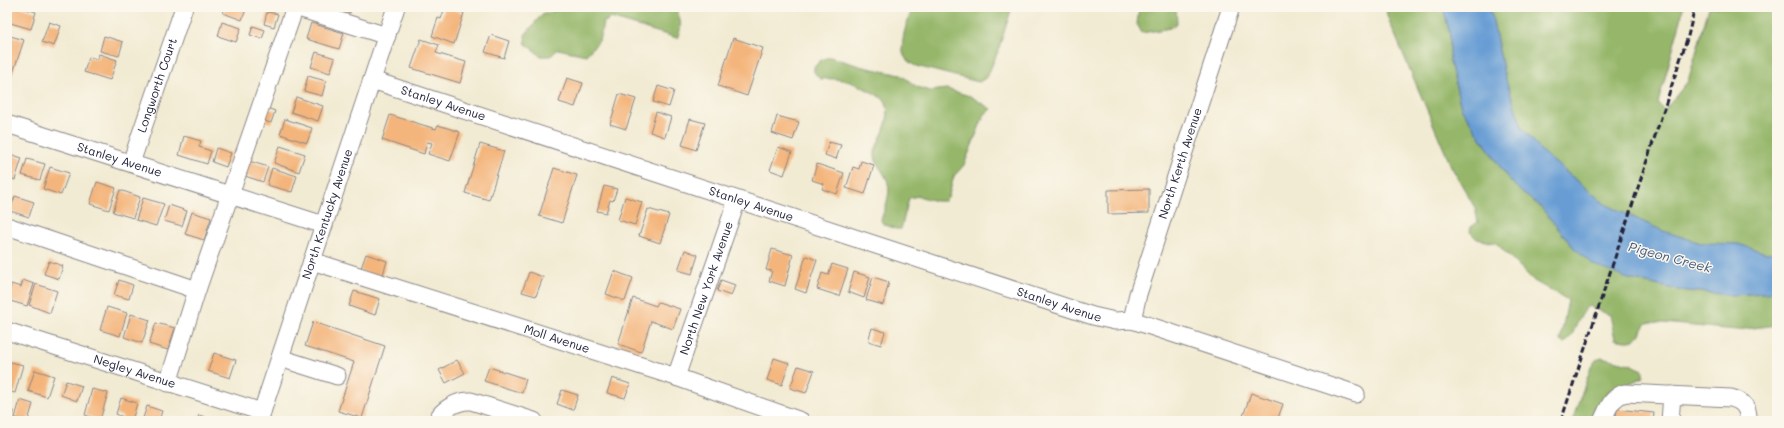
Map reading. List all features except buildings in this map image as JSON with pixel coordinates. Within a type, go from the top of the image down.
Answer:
[{"type":"street","name":"Longworth Court","points":[[131,163],[184,7]]},
{"type":"street","points":[[168,383],[197,290],[295,7],[387,36]]},
{"type":"street","name":"North Kentucky Avenue","points":[[261,417],[396,7]]},
{"type":"street","name":"North Kerth Avenue","points":[[1132,320],[1138,294],[1231,7]]},
{"type":"street","name":"Stanley Avenue","points":[[372,80],[1093,316],[1115,321],[1132,320],[1356,394]]},
{"type":"street","name":"Stanley Avenue","points":[[7,124],[324,224]]},
{"type":"street","name":"North New York Avenue","points":[[676,377],[737,200]]},
{"type":"street","points":[[7,226],[197,290]]},
{"type":"street","name":"Moll Avenue","points":[[312,261],[676,377],[800,421]]},
{"type":"street","name":"Negley Avenue","points":[[7,331],[168,383],[261,417]]},
{"type":"street","points":[[280,358],[337,376]]},
{"type":"street","points":[[1602,421],[1612,401],[1618,395],[1625,393],[1731,398],[1738,400],[1748,412],[1748,421]]},
{"type":"street","points":[[1670,421],[1672,395]]},
{"type":"street","points":[[437,421],[444,411],[465,400],[534,421]]},
{"type":"green space","points":[[562,7],[674,7],[680,18],[681,26],[677,38],[611,18],[603,23],[599,41],[586,55],[558,49],[551,56],[541,56],[526,44],[525,35],[543,13],[552,12]]},
{"type":"green space","points":[[913,7],[1012,7],[998,51],[987,77],[979,82],[916,66],[908,61],[904,56],[903,43],[906,27]]},
{"type":"green space","points":[[1139,7],[1176,7],[1177,23],[1170,28],[1142,33],[1137,24]]},
{"type":"green space","points":[[1386,7],[1443,7],[1450,35],[1450,62],[1461,108],[1507,177],[1522,193],[1539,205],[1574,248],[1625,278],[1678,290],[1733,295],[1777,292],[1777,325],[1737,330],[1652,322],[1647,323],[1638,337],[1631,341],[1627,341],[1615,339],[1610,315],[1588,306],[1581,315],[1569,339],[1564,343],[1560,341],[1568,300],[1534,281],[1496,243],[1477,239],[1470,232],[1471,227],[1478,222],[1475,208],[1451,166],[1387,16]]},
{"type":"green space","points":[[1490,7],[1683,7],[1681,20],[1658,103],[1664,111],[1688,81],[1709,7],[1777,7],[1777,252],[1766,253],[1738,244],[1701,243],[1663,231],[1605,204],[1542,152],[1522,127],[1504,74]]},
{"type":"green space","points":[[830,57],[863,67],[901,75],[917,87],[927,90],[931,91],[946,89],[970,96],[991,109],[984,115],[964,165],[954,176],[948,198],[945,201],[936,201],[918,196],[909,198],[901,229],[896,229],[883,224],[881,220],[888,199],[889,188],[886,178],[876,160],[875,153],[884,131],[888,115],[885,100],[862,87],[847,81],[839,79],[820,79],[814,72],[814,67],[821,60]]},
{"type":"green space","points":[[1601,357],[1630,364],[1643,370],[1643,377],[1622,387],[1598,421],[1572,421],[1591,367],[1596,360]]},
{"type":"water","name":"Pigeon Creek","points":[[1443,7],[1490,7],[1504,74],[1522,127],[1542,152],[1605,204],[1663,231],[1701,243],[1738,244],[1766,253],[1777,252],[1777,292],[1733,295],[1678,290],[1625,278],[1594,265],[1574,248],[1539,205],[1522,193],[1507,177],[1461,108],[1450,62],[1450,35]]},
{"type":"railway","points":[[1561,421],[1688,36],[1695,7]]}]
